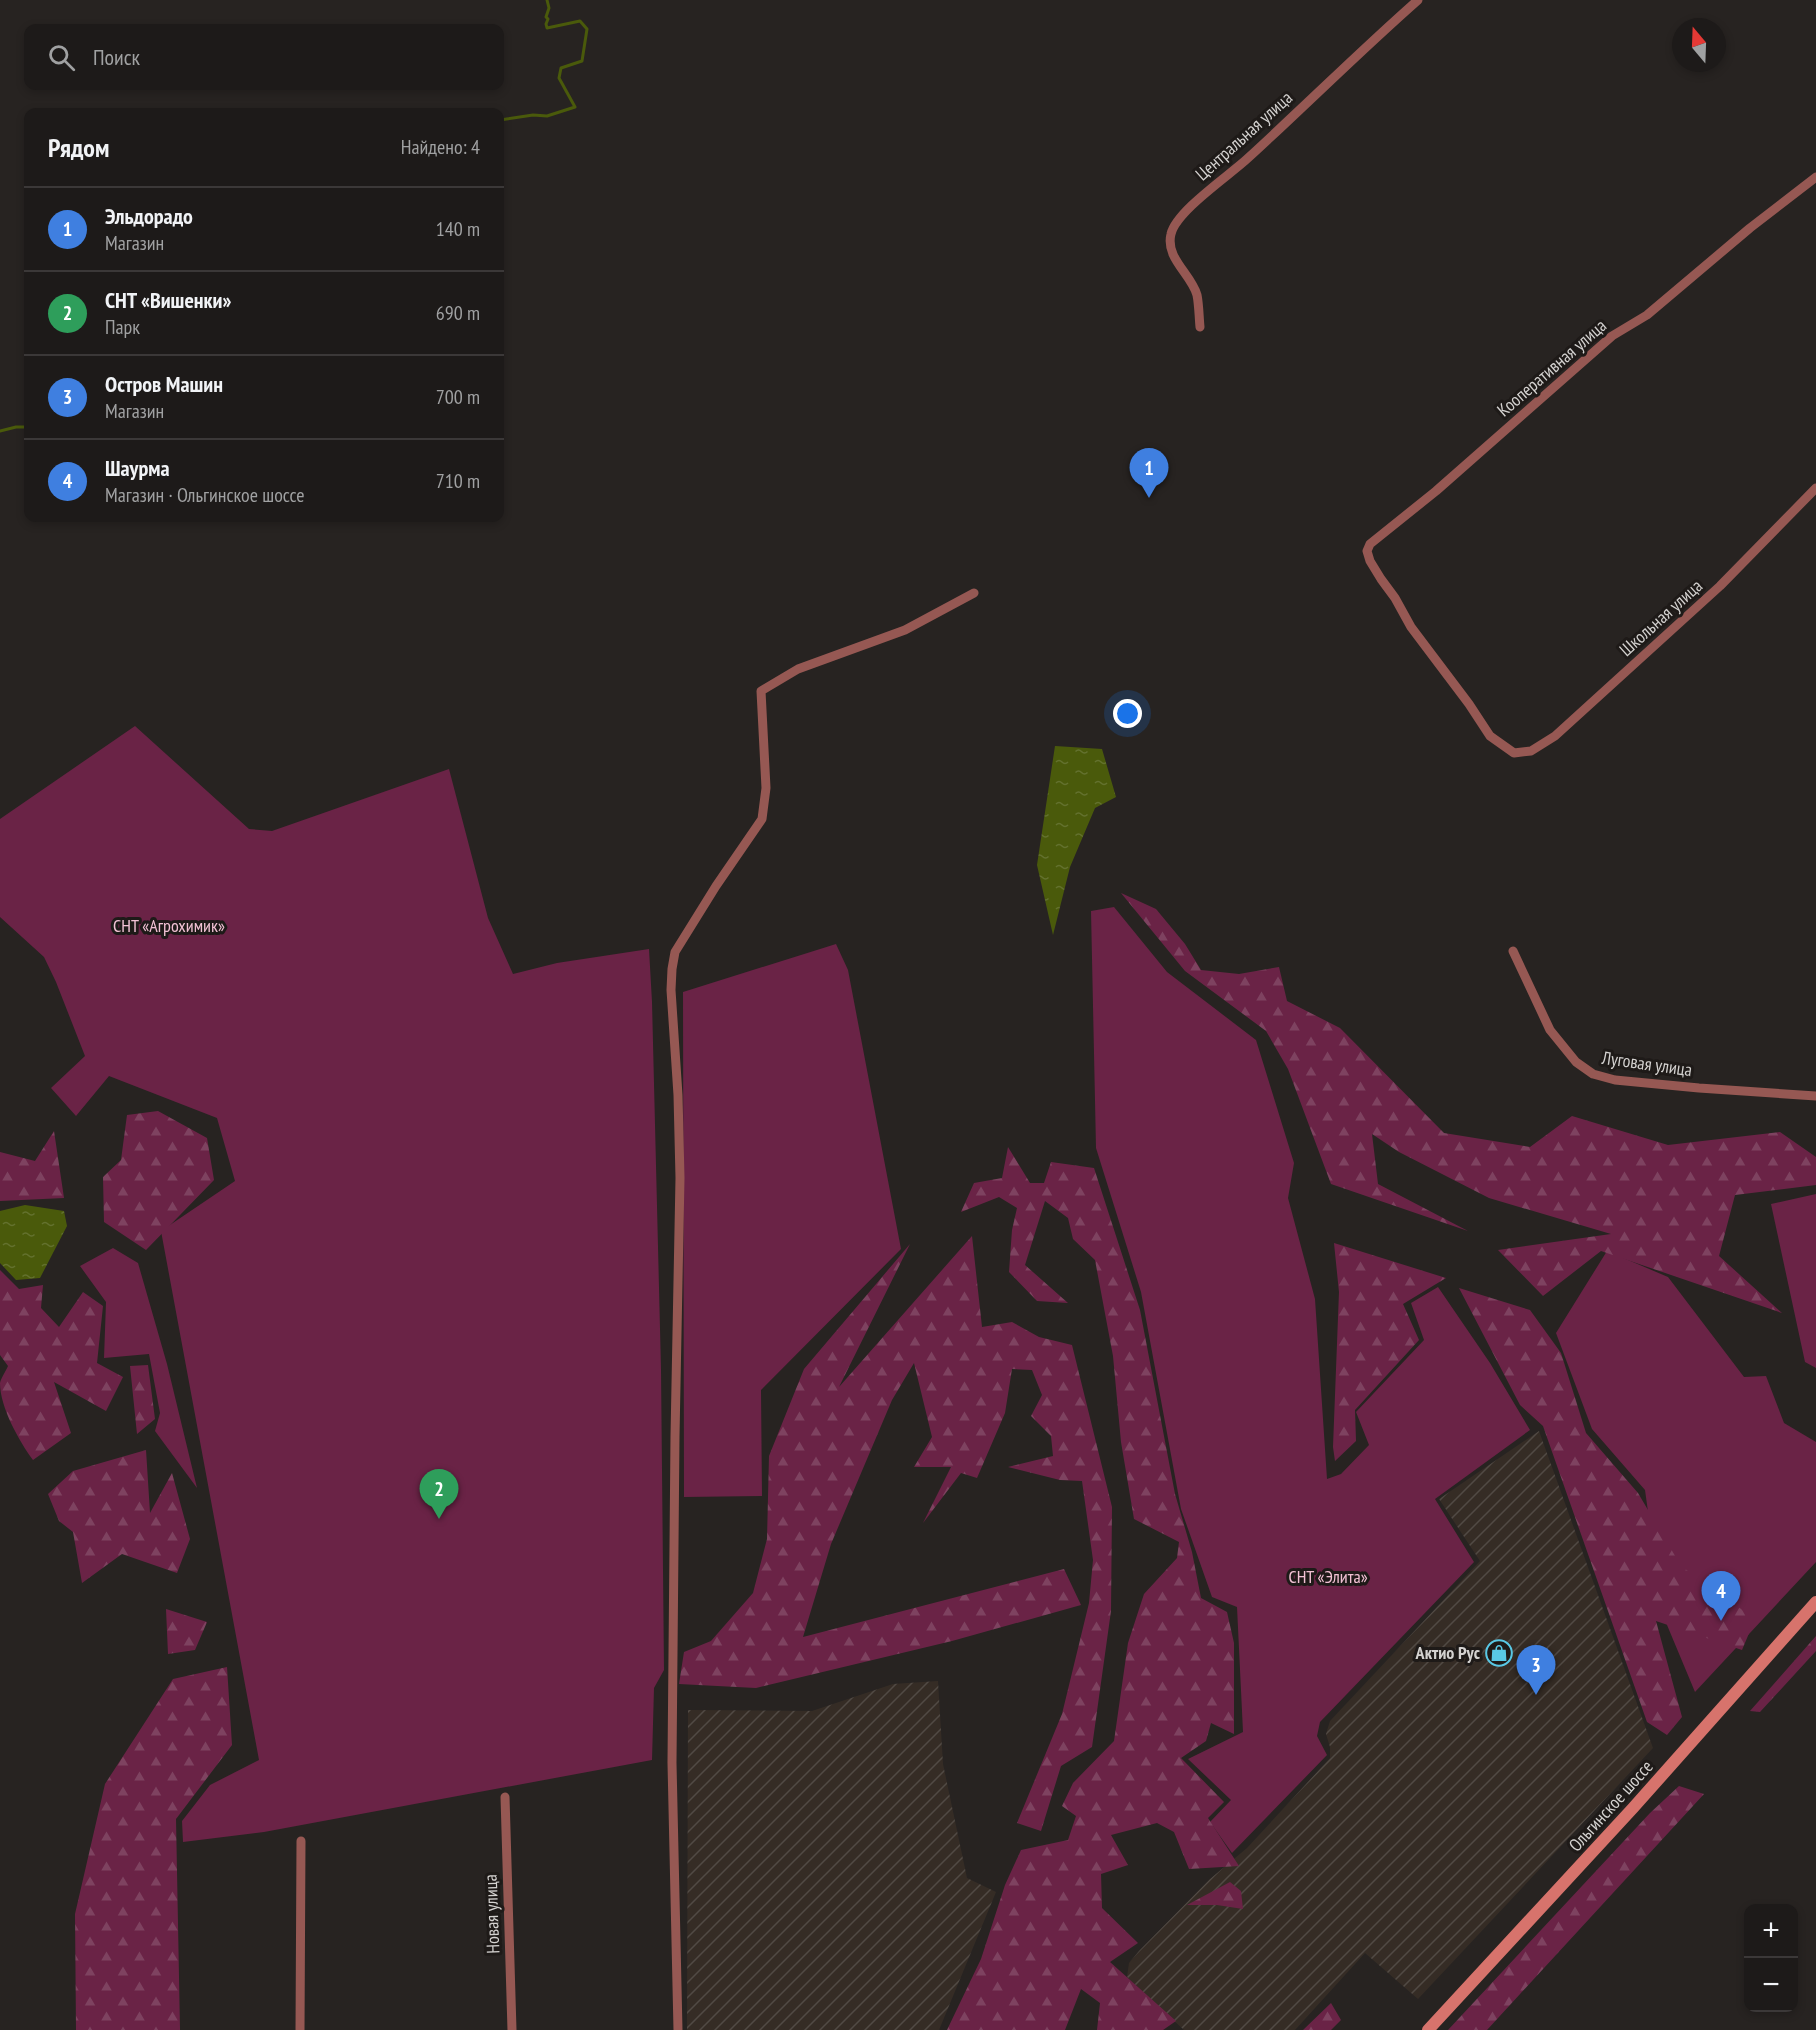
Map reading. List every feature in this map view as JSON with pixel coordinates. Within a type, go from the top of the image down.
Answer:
[{"type":"main road","name":"Ольгинское шоссе","points":[[1428,2030],[1633,1808],[1816,1602]]},
{"type":"street","name":"Центральная улица","points":[[1200,327],[1197,295],[1191,281],[1171,251],[1170,236],[1174,224],[1213,185],[1246,160],[1356,55],[1418,0]]},
{"type":"street","name":"Кооперативная улица","points":[[1514,753],[1490,736],[1411,627],[1370,561],[1367,551],[1370,544],[1436,490],[1612,336],[1647,315],[1750,228],[1816,177]]},
{"type":"street","name":"Школьная улица","points":[[1514,753],[1531,751],[1555,736],[1720,586],[1816,488]]},
{"type":"street","points":[[678,2030],[672,1763],[675,1414],[680,1200],[678,1095],[671,990],[675,951],[762,819],[766,788],[760,691],[798,669],[905,630],[974,592]]},
{"type":"street","name":"Луговая улица","points":[[1513,951],[1550,1030],[1576,1062],[1593,1074],[1615,1080],[1816,1096]]},
{"type":"street","name":"Новая улица","points":[[506,1797],[512,2030]]},
{"type":"street","points":[[300,2030],[301,1840]]},
{"type":"shaded area","points":[[1539,1431],[1653,1748],[1418,1999],[1365,1953],[1295,2030],[1184,2030],[1127,1977],[1129,1963],[1210,1879],[1247,1848],[1330,1758],[1330,1747],[1326,1734],[1330,1721],[1480,1561],[1439,1499]]},
{"type":"shaded area","points":[[938,1681],[943,1764],[967,1878],[996,1892],[939,2030],[687,2030],[688,1710],[812,1711],[893,1684]]},
{"type":"green space","name":"СНТ «Агрохимик»","points":[[135,726],[249,829],[272,831],[449,769],[488,918],[513,974],[557,963],[649,949],[661,1369],[664,1670],[654,1688],[652,1760],[264,1832],[183,1842],[182,1821],[210,1785],[259,1760],[161,1231],[235,1181],[217,1118],[109,1076],[76,1116],[51,1088],[85,1056],[44,957],[0,917],[0,819]]},
{"type":"green space","points":[[1121,893],[1156,909],[1185,944],[1201,970],[1239,974],[1279,967],[1287,1001],[1340,1028],[1444,1133],[1530,1147],[1572,1116],[1668,1145],[1780,1132],[1816,1157],[1816,1185],[1735,1195],[1719,1256],[1782,1313],[1601,1251],[1543,1296],[1498,1250],[1611,1234],[1489,1198],[1399,1152],[1372,1134],[1378,1184],[1468,1231],[1331,1184],[1288,1069],[1266,1031],[1185,971]]},
{"type":"green space","name":"СНТ «Элита»","points":[[1114,907],[1167,972],[1256,1040],[1294,1163],[1288,1198],[1315,1299],[1327,1479],[1341,1474],[1369,1445],[1356,1412],[1424,1340],[1411,1303],[1438,1287],[1490,1363],[1530,1430],[1435,1499],[1474,1562],[1320,1722],[1317,1736],[1327,1755],[1232,1853],[1210,1822],[1231,1800],[1188,1759],[1243,1732],[1237,1607],[1212,1597],[1181,1509],[1141,1292],[1096,1148],[1091,911]]},
{"type":"green space","points":[[836,944],[848,970],[901,1249],[761,1390],[762,1496],[684,1497],[683,992]]},
{"type":"green space","points":[[158,1111],[207,1138],[214,1180],[146,1250],[104,1222],[103,1177],[121,1160],[127,1115]]},
{"type":"green space","points":[[54,1131],[64,1198],[0,1201],[0,1152],[35,1161]]},
{"type":"green space","points":[[1008,1147],[1030,1183],[1044,1183],[1051,1162],[1094,1168],[1140,1310],[1175,1494],[1192,1552],[1201,1598],[1227,1612],[1234,1643],[1234,1734],[1211,1723],[1206,1741],[1181,1758],[1224,1802],[1208,1818],[1239,1866],[1189,1869],[1174,1832],[1157,1823],[1111,1835],[1128,1865],[1101,1874],[1102,1908],[1138,1943],[1110,1962],[1176,2021],[1163,2030],[1097,2030],[1100,2003],[1081,1989],[1065,2030],[947,2030],[981,1959],[1005,1885],[1021,1850],[1068,1840],[1076,1816],[1062,1806],[1073,1783],[1114,1741],[1128,1643],[1144,1594],[1177,1558],[1179,1542],[1134,1519],[1121,1442],[1113,1356],[1095,1260],[1073,1239],[1068,1218],[1045,1201],[1025,1265],[1068,1303],[1037,1301],[1009,1272],[1012,1230],[1017,1208],[999,1197],[961,1212],[974,1183],[1002,1178]]},
{"type":"green space","points":[[1816,1194],[1816,1368],[1805,1362],[1771,1204]]},
{"type":"green space","points":[[972,1236],[982,1327],[1012,1322],[1039,1337],[1072,1345],[1112,1507],[1111,1611],[1092,1747],[1061,1766],[1041,1831],[1017,1823],[1062,1714],[1089,1603],[1093,1560],[1082,1481],[1060,1480],[1008,1467],[1053,1456],[1051,1436],[1031,1416],[1042,1395],[1032,1370],[1012,1369],[1005,1413],[977,1478],[961,1473],[923,1523],[951,1467],[914,1467],[932,1437],[914,1363],[892,1400],[831,1544],[803,1637],[1064,1569],[1081,1605],[952,1641],[756,1688],[679,1684],[684,1652],[711,1641],[753,1593],[767,1539],[769,1456],[804,1369],[910,1244],[839,1387]]},
{"type":"green space","points":[[1334,1243],[1446,1278],[1403,1304],[1419,1340],[1355,1410],[1356,1441],[1335,1461],[1333,1447],[1339,1292]]},
{"type":"green space","points":[[113,1248],[138,1263],[167,1364],[197,1488],[155,1431],[160,1413],[149,1354],[104,1358],[106,1302],[80,1266]]},
{"type":"green space","points":[[1607,1251],[1668,1277],[1744,1377],[1766,1376],[1784,1423],[1816,1442],[1816,1562],[1695,1692],[1662,1613],[1645,1490],[1592,1429],[1556,1333]]},
{"type":"green space","points":[[0,1270],[19,1289],[43,1285],[41,1308],[59,1327],[83,1292],[103,1306],[97,1363],[123,1377],[106,1411],[54,1382],[71,1433],[33,1460],[11,1423],[1,1392],[1,1379],[8,1366],[0,1355]]},
{"type":"green space","points":[[1459,1288],[1530,1310],[1561,1353],[1586,1433],[1638,1493],[1681,1566],[1755,1619],[1742,1650],[1656,1621],[1682,1717],[1667,1735],[1647,1722],[1543,1426],[1520,1405]]},
{"type":"green space","points":[[148,1365],[155,1419],[137,1434],[130,1366]]},
{"type":"green space","points":[[146,1450],[150,1513],[172,1473],[190,1539],[177,1573],[122,1554],[82,1583],[73,1532],[59,1521],[48,1494],[73,1471]]},
{"type":"green space","points":[[166,1609],[207,1622],[195,1650],[168,1654]]},
{"type":"green space","points":[[1816,1636],[1816,1651],[1760,1712],[1750,1711]]},
{"type":"green space","points":[[227,1667],[232,1745],[176,1819],[180,2030],[76,2030],[75,1914],[105,1784],[173,1679]]},
{"type":"green space","points":[[1679,1786],[1704,1794],[1487,2030],[1448,2030],[1650,1813]]},
{"type":"green space","points":[[1230,1882],[1241,1891],[1243,1909],[1217,1905],[1187,1905]]},
{"type":"green space","points":[[1331,2003],[1341,2020],[1331,2030],[1303,2030]]},
{"type":"water","points":[[1055,746],[1102,749],[1116,797],[1095,808],[1070,867],[1053,935],[1037,865]]},
{"type":"water","points":[[25,1205],[64,1211],[67,1226],[40,1278],[16,1280],[0,1263],[0,1211]]},
{"type":"waterway","points":[[504,119],[533,115],[547,116],[575,107],[559,78],[561,68],[582,61],[587,29],[580,21],[547,28],[548,19],[546,17],[549,8],[547,0]]},
{"type":"waterway","points":[[0,431],[24,427]]},
{"type":"place","name":"Эльдорадо","points":[[1149,498]]},
{"type":"place","name":"СНТ «Вишенки»","points":[[439,1519]]},
{"type":"place","name":"Шаурма","points":[[1721,1621]]},
{"type":"place","name":"Актио Рус","points":[[1499,1653]]},
{"type":"place","name":"Остров Машин","points":[[1536,1695]]}]
